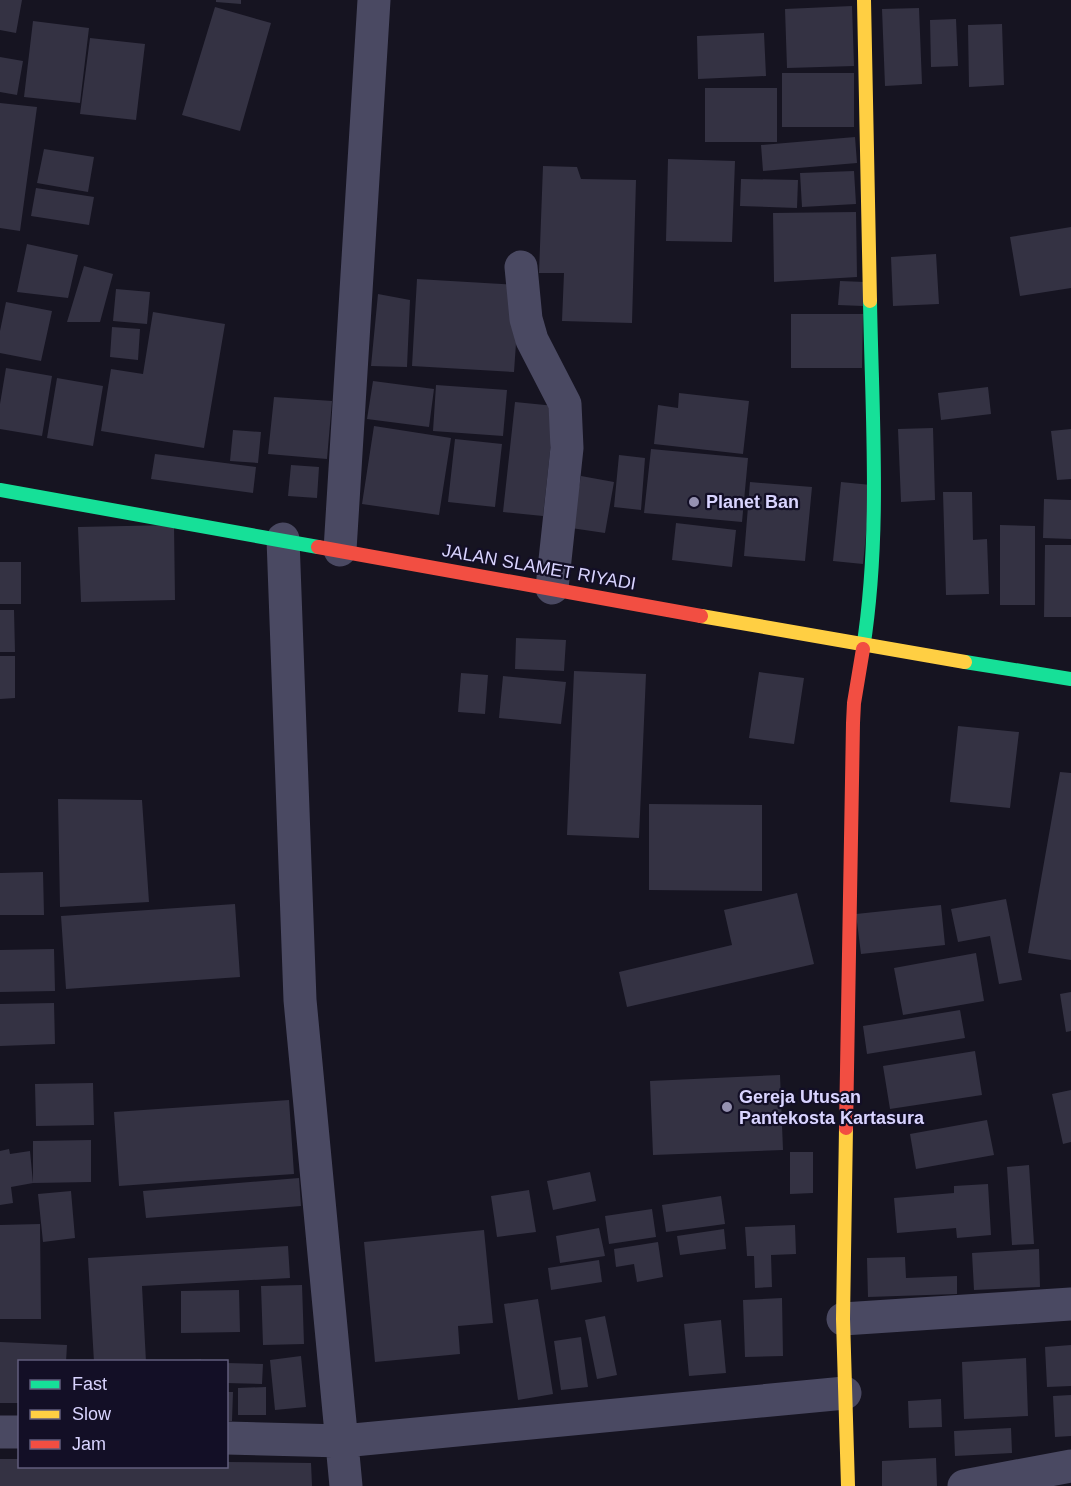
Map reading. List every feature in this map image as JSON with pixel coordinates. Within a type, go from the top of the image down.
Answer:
[{"type":"street","points":[[340,550],[374,0]]},
{"type":"street","points":[[848,1486],[843,1319],[853,723],[872,566],[874,499],[864,0]]},
{"type":"street","points":[[521,267],[526,319],[532,340],[566,404],[567,448],[552,588]]},
{"type":"street","name":"JALAN SLAMET RIYADI","points":[[0,490],[864,645],[1071,679]]},
{"type":"street","points":[[283,539],[300,1000],[346,1486]]},
{"type":"street","points":[[843,1319],[1071,1304]]},
{"type":"street","points":[[228,1438],[343,1441],[845,1394]]},
{"type":"street","points":[[0,1432],[18,1432]]},
{"type":"street","points":[[964,1486],[1071,1466]]},
{"type":"building","points":[[0,0],[22,0],[16,33],[0,30]]},
{"type":"building","points":[[216,0],[241,0],[241,4],[216,2]]},
{"type":"building","points":[[852,6],[854,66],[787,68],[785,9]]},
{"type":"building","points":[[215,7],[271,23],[240,131],[182,115]]},
{"type":"building","points":[[919,8],[922,84],[885,86],[882,9]]},
{"type":"building","points":[[956,19],[958,66],[931,67],[930,20]]},
{"type":"building","points":[[33,21],[89,28],[80,103],[24,97]]},
{"type":"building","points":[[1002,24],[1004,85],[969,87],[968,25]]},
{"type":"building","points":[[764,33],[766,76],[698,79],[697,36]]},
{"type":"building","points":[[90,38],[145,44],[136,120],[80,114]]},
{"type":"building","points":[[0,57],[23,61],[17,95],[0,92]]},
{"type":"building","points":[[782,73],[854,73],[854,127],[782,127]]},
{"type":"building","points":[[705,88],[777,88],[777,142],[705,142]]},
{"type":"building","points":[[0,103],[37,107],[20,231],[0,228]]},
{"type":"building","points":[[855,137],[857,163],[763,171],[761,145]]},
{"type":"building","points":[[44,149],[94,157],[88,192],[37,183]]},
{"type":"building","points":[[668,159],[735,161],[732,242],[666,241]]},
{"type":"building","points":[[543,166],[577,167],[581,179],[636,180],[632,323],[562,321],[564,273],[539,273]]},
{"type":"building","points":[[854,171],[856,204],[802,207],[800,173]]},
{"type":"building","points":[[741,179],[798,180],[797,208],[740,206]]},
{"type":"building","points":[[36,188],[94,197],[89,225],[31,216]]},
{"type":"building","points":[[856,212],[857,277],[774,282],[773,213]]},
{"type":"building","points":[[1071,227],[1071,288],[1020,296],[1010,237]]},
{"type":"building","points":[[27,244],[78,255],[68,298],[17,292]]},
{"type":"building","points":[[936,254],[939,304],[893,306],[891,257]]},
{"type":"building","points":[[84,266],[113,274],[100,322],[67,322]]},
{"type":"building","points":[[417,279],[520,285],[514,372],[412,366]]},
{"type":"building","points":[[840,281],[865,282],[863,306],[838,305]]},
{"type":"building","points":[[116,289],[150,292],[147,324],[113,321]]},
{"type":"building","points":[[378,294],[410,300],[407,367],[371,366]]},
{"type":"building","points":[[6,302],[52,311],[41,361],[0,353],[0,331]]},
{"type":"building","points":[[153,312],[225,324],[204,448],[101,431],[111,369],[143,374]]},
{"type":"building","points":[[791,314],[863,314],[862,368],[791,368]]},
{"type":"building","points":[[112,327],[140,329],[138,360],[110,357]]},
{"type":"building","points":[[6,368],[52,376],[42,436],[0,429],[0,404]]},
{"type":"building","points":[[57,378],[103,386],[93,446],[47,438]]},
{"type":"building","points":[[373,381],[434,389],[429,427],[367,419]]},
{"type":"building","points":[[436,385],[507,390],[503,436],[433,431]]},
{"type":"building","points":[[988,387],[991,414],[941,420],[938,393]]},
{"type":"building","points":[[679,393],[749,401],[743,454],[654,444],[658,405],[678,408]]},
{"type":"building","points":[[274,397],[332,401],[327,459],[268,454]]},
{"type":"building","points":[[515,402],[555,406],[543,516],[503,512]]},
{"type":"building","points":[[374,426],[451,438],[439,515],[362,504]]},
{"type":"building","points":[[933,428],[935,500],[901,502],[898,429]]},
{"type":"building","points":[[1071,429],[1071,479],[1057,480],[1051,431]]},
{"type":"building","points":[[233,430],[261,432],[258,463],[230,461]]},
{"type":"building","points":[[455,439],[502,444],[495,507],[448,502]]},
{"type":"building","points":[[651,449],[748,458],[742,522],[644,513]]},
{"type":"building","points":[[155,454],[256,467],[253,493],[151,479]]},
{"type":"building","points":[[619,455],[645,458],[641,510],[614,507]]},
{"type":"building","points":[[291,465],[319,467],[317,498],[288,496]]},
{"type":"building","points":[[581,476],[614,482],[605,533],[571,528]]},
{"type":"building","points":[[750,482],[812,487],[805,561],[744,556]]},
{"type":"building","points":[[841,482],[871,485],[863,564],[833,561]]},
{"type":"building","points":[[943,492],[972,492],[973,540],[987,539],[989,594],[946,595]]},
{"type":"building","points":[[1044,499],[1071,500],[1071,539],[1043,538]]},
{"type":"building","points":[[676,523],[736,530],[732,567],[672,560]]},
{"type":"building","points":[[174,525],[175,600],[81,602],[78,527]]},
{"type":"building","points":[[1000,525],[1035,526],[1035,605],[1000,605]]},
{"type":"building","points":[[1045,545],[1071,545],[1071,617],[1044,617]]},
{"type":"building","points":[[0,562],[21,562],[21,604],[0,604]]},
{"type":"building","points":[[0,610],[14,610],[15,652],[0,652]]},
{"type":"building","points":[[516,638],[566,640],[564,671],[515,669]]},
{"type":"building","points":[[0,656],[15,656],[15,698],[0,699]]},
{"type":"building","points":[[574,671],[646,674],[639,838],[567,835]]},
{"type":"building","points":[[759,672],[804,678],[794,744],[749,738]]},
{"type":"building","points":[[461,673],[488,675],[485,714],[458,712]]},
{"type":"building","points":[[503,676],[566,682],[561,724],[499,718]]},
{"type":"building","points":[[958,726],[1019,732],[1010,808],[950,802]]},
{"type":"building","points":[[1060,772],[1071,773],[1071,960],[1028,953]]},
{"type":"building","points":[[58,799],[142,800],[149,902],[60,907]]},
{"type":"building","points":[[649,804],[762,805],[762,891],[649,890]]},
{"type":"building","points":[[43,872],[44,915],[0,915],[0,873]]},
{"type":"building","points":[[797,893],[814,964],[627,1007],[619,972],[732,945],[724,910]]},
{"type":"building","points":[[1006,899],[1022,980],[999,984],[990,936],[958,942],[951,909]]},
{"type":"building","points":[[235,904],[240,977],[66,989],[61,916]]},
{"type":"building","points":[[941,905],[945,945],[861,954],[856,914]]},
{"type":"building","points":[[54,949],[55,991],[0,992],[0,950]]},
{"type":"building","points":[[976,953],[984,1001],[903,1015],[894,968]]},
{"type":"building","points":[[1071,992],[1071,1031],[1066,1032],[1060,994]]},
{"type":"building","points":[[54,1003],[55,1044],[0,1046],[0,1004]]},
{"type":"building","points":[[960,1010],[965,1038],[867,1054],[863,1026]]},
{"type":"building","points":[[975,1051],[982,1095],[890,1109],[883,1066]]},
{"type":"building","points":[[780,1075],[783,1150],[653,1155],[650,1081]]},
{"type":"building","points":[[93,1083],[94,1125],[36,1126],[35,1084]]},
{"type":"building","points":[[1071,1090],[1071,1142],[1063,1144],[1052,1094]]},
{"type":"building","points":[[289,1100],[294,1174],[119,1186],[114,1112]]},
{"type":"building","points":[[987,1120],[994,1155],[916,1169],[910,1134]]},
{"type":"building","points":[[91,1140],[91,1182],[33,1183],[33,1141]]},
{"type":"building","points":[[9,1149],[10,1154],[30,1151],[33,1183],[11,1187],[13,1203],[0,1205],[0,1151]]},
{"type":"building","points":[[790,1152],[813,1152],[813,1193],[790,1194]]},
{"type":"building","points":[[1029,1165],[1034,1244],[1012,1245],[1007,1167]]},
{"type":"building","points":[[590,1172],[596,1201],[553,1210],[547,1181]]},
{"type":"building","points":[[299,1178],[301,1206],[146,1218],[143,1191]]},
{"type":"building","points":[[988,1184],[991,1235],[957,1238],[956,1228],[897,1233],[894,1198],[954,1193],[954,1186]]},
{"type":"building","points":[[529,1190],[536,1232],[497,1237],[491,1196]]},
{"type":"building","points":[[71,1191],[75,1238],[43,1242],[38,1194]]},
{"type":"building","points":[[721,1196],[725,1224],[666,1232],[662,1205]]},
{"type":"building","points":[[652,1209],[656,1237],[609,1244],[605,1216]]},
{"type":"building","points":[[40,1224],[41,1319],[0,1319],[0,1225]]},
{"type":"building","points":[[795,1225],[796,1254],[771,1255],[772,1287],[755,1288],[754,1256],[747,1256],[745,1227]]},
{"type":"building","points":[[599,1228],[605,1256],[560,1263],[556,1236]]},
{"type":"building","points":[[724,1229],[726,1249],[680,1255],[677,1236]]},
{"type":"building","points":[[484,1230],[493,1323],[458,1326],[460,1354],[375,1362],[364,1242]]},
{"type":"building","points":[[658,1242],[663,1277],[637,1282],[634,1264],[616,1267],[614,1249]]},
{"type":"building","points":[[288,1246],[290,1278],[142,1286],[146,1360],[94,1360],[88,1258]]},
{"type":"building","points":[[1039,1249],[1040,1287],[974,1290],[972,1253]]},
{"type":"building","points":[[905,1257],[906,1278],[957,1276],[957,1294],[868,1297],[867,1258]]},
{"type":"building","points":[[599,1260],[602,1282],[551,1290],[548,1268]]},
{"type":"building","points":[[302,1285],[304,1344],[263,1345],[261,1286]]},
{"type":"building","points":[[239,1290],[240,1332],[181,1333],[181,1291]]},
{"type":"building","points":[[782,1298],[783,1356],[745,1357],[743,1300]]},
{"type":"building","points":[[538,1299],[553,1394],[518,1400],[504,1304]]},
{"type":"building","points":[[605,1316],[617,1375],[597,1379],[585,1320]]},
{"type":"building","points":[[721,1320],[726,1373],[689,1376],[684,1324]]},
{"type":"building","points":[[581,1337],[588,1387],[561,1390],[554,1341]]},
{"type":"building","points":[[0,1342],[67,1345],[66,1360],[18,1360],[18,1403],[0,1403]]},
{"type":"building","points":[[1071,1345],[1071,1386],[1047,1387],[1045,1347]]},
{"type":"building","points":[[301,1356],[306,1407],[275,1410],[270,1360]]},
{"type":"building","points":[[1026,1358],[1028,1416],[964,1419],[962,1362]]},
{"type":"building","points":[[228,1363],[263,1364],[262,1384],[228,1383]]},
{"type":"building","points":[[266,1387],[266,1415],[238,1415],[238,1388]]},
{"type":"building","points":[[228,1392],[233,1392],[232,1421],[228,1421]]},
{"type":"building","points":[[1071,1395],[1071,1436],[1055,1437],[1053,1396]]},
{"type":"building","points":[[941,1399],[942,1427],[909,1428],[908,1401]]},
{"type":"building","points":[[1011,1428],[1012,1453],[955,1456],[954,1431]]},
{"type":"building","points":[[936,1458],[937,1486],[882,1486],[882,1461]]},
{"type":"building","points":[[0,1459],[18,1459],[18,1468],[228,1468],[228,1462],[311,1463],[312,1486],[0,1486]]},
{"type":"traffic: fast","points":[[863,649],[869,606],[874,519],[870,301]]},
{"type":"traffic: fast","points":[[0,490],[318,547]]},
{"type":"traffic: fast","points":[[965,662],[1071,679]]},
{"type":"traffic: slow","points":[[864,0],[870,301]]},
{"type":"traffic: slow","points":[[701,616],[965,662]]},
{"type":"traffic: slow","points":[[846,1128],[843,1319],[848,1486]]},
{"type":"traffic: jam","points":[[318,547],[701,616]]},
{"type":"traffic: jam","points":[[846,1128],[853,723],[863,649]]},
{"type":"place","name":"Planet Ban","points":[[694,502]]},
{"type":"place","name":"Gereja Utusan Pantekosta Kartasura","points":[[727,1107]]}]
